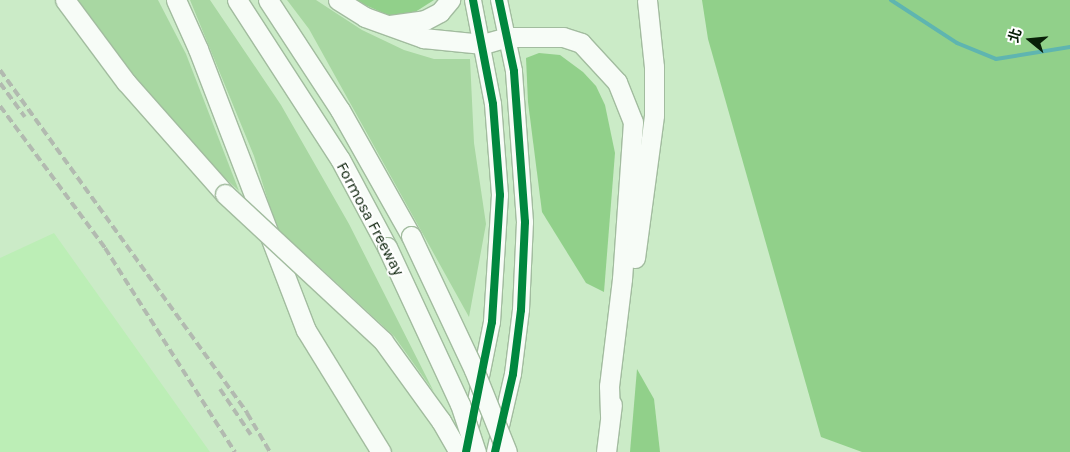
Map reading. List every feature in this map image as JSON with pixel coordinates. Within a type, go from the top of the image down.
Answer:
[{"type":"highway","points":[[65,0],[126,82],[225,194],[382,341],[441,421],[459,452]]},
{"type":"highway","points":[[176,0],[198,49],[306,330],[353,403],[381,452]]},
{"type":"highway","name":"Formosa Freeway","points":[[236,0],[340,159],[387,248],[460,404],[476,452]]},
{"type":"highway","name":"Formosa Freeway","points":[[268,0],[340,110],[410,236],[474,370],[507,452]]},
{"type":"highway","points":[[338,0],[365,17],[423,38],[483,44],[508,38],[538,35],[581,43],[617,82],[633,122],[622,270],[609,386],[610,416]]},
{"type":"highway","points":[[389,26],[425,20],[440,12],[450,0]]},
{"type":"highway","points":[[606,452],[610,416],[619,376],[654,115],[654,66],[647,0]]},
{"type":"highway","points":[[353,403],[394,452]]},
{"type":"main road","points":[[466,452],[492,322],[500,195],[492,104],[483,44],[473,0]]},
{"type":"main road","points":[[495,452],[513,374],[521,310],[525,222],[524,183],[508,38],[500,0]]},
{"type":"shaded area","points":[[77,0],[158,0],[186,54],[239,191],[204,158],[134,77]]},
{"type":"shaded area","points":[[190,0],[210,0],[281,105],[349,224],[434,392],[394,336],[313,261],[279,236],[254,156]]},
{"type":"shaded area","points":[[287,0],[316,0],[362,30],[404,50],[434,59],[470,59],[474,143],[486,224],[469,317],[309,29]]},
{"type":"shaded area","points":[[354,0],[434,0],[412,14],[390,16]]},
{"type":"shaded area","points":[[702,0],[1070,0],[1070,452],[862,452],[821,437],[708,39]]},
{"type":"shaded area","points":[[539,53],[560,55],[583,72],[596,86],[605,105],[615,153],[604,292],[586,283],[542,212],[528,102],[526,58]]},
{"type":"shaded area","points":[[54,233],[210,452],[0,452],[0,258]]},
{"type":"shaded area","points":[[637,369],[654,399],[660,452],[630,452]]},
{"type":"waterway","points":[[891,0],[957,43],[996,59],[1070,47]]},
{"type":"railway","points":[[0,70],[247,413],[270,452]]},
{"type":"railway","points":[[0,83],[25,117]]},
{"type":"railway","points":[[0,106],[105,248],[235,452]]},
{"type":"railway","points":[[220,389],[251,435]]},
{"type":"cycle path","points":[[466,452],[492,322],[500,195],[493,104],[473,0]]},
{"type":"cycle path","points":[[495,452],[513,374],[521,310],[525,222],[514,71],[499,0]]}]
